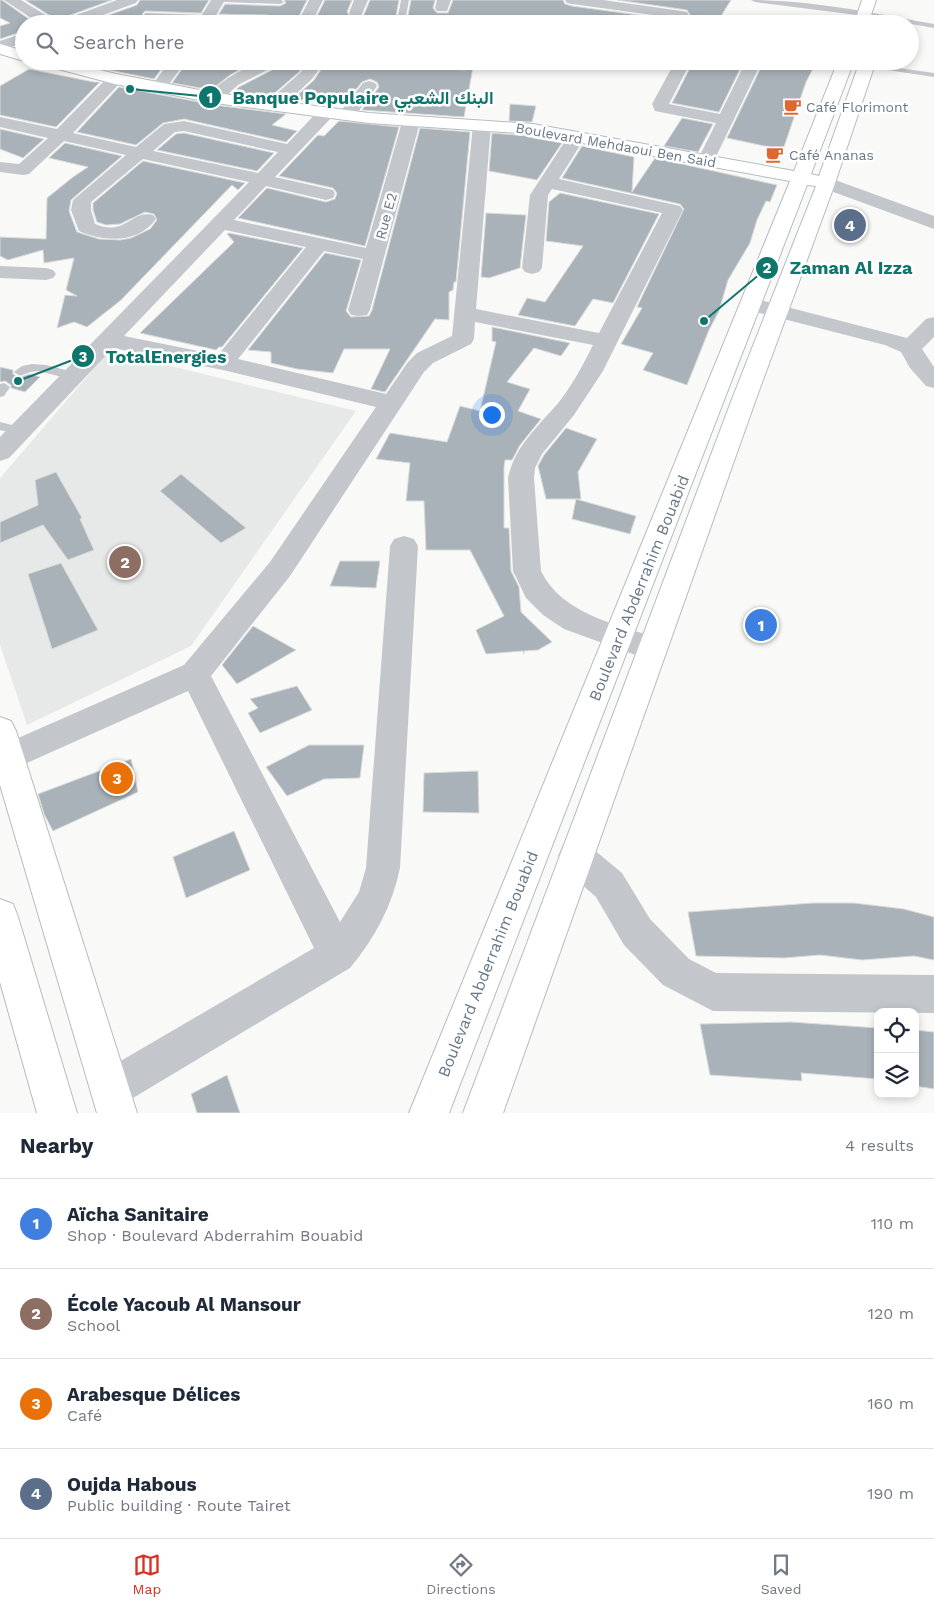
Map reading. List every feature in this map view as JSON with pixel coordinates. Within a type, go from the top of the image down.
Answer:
[{"type":"main road","points":[[882,15],[886,0]]},
{"type":"main road","points":[[0,47],[15,53]]},
{"type":"main road","name":"Boulevard Mehdaoui Ben Said","points":[[80,70],[158,88],[336,115],[411,122],[482,124],[533,129],[814,180]]},
{"type":"main road","name":"Boulevard Abderrahim Bouabid","points":[[429,1113],[618,638],[764,307],[857,70]]},
{"type":"main road","name":"Boulevard Abderrahim Bouabid","points":[[483,1113],[652,649],[764,307]]},
{"type":"main road","points":[[5,744],[113,1102]]},
{"type":"main road","points":[[0,916],[57,1113]]},
{"type":"street","points":[[11,0],[36,15]]},
{"type":"street","points":[[90,0],[108,8]]},
{"type":"street","points":[[88,15],[131,0]]},
{"type":"street","points":[[208,15],[218,0]]},
{"type":"street","points":[[308,15],[316,0]]},
{"type":"street","points":[[572,0],[656,15]]},
{"type":"street","points":[[682,15],[693,0]]},
{"type":"street","points":[[0,47],[15,41]]},
{"type":"street","points":[[158,88],[171,70]]},
{"type":"street","points":[[215,98],[232,82],[255,70]]},
{"type":"street","points":[[273,106],[310,70]]},
{"type":"street","points":[[679,70],[660,104],[661,107],[725,120]]},
{"type":"street","points":[[706,161],[750,70]]},
{"type":"street","points":[[0,167],[23,170],[60,136],[115,79]]},
{"type":"street","points":[[0,452],[292,150],[369,86]]},
{"type":"street","points":[[0,122],[326,194]]},
{"type":"street","name":"Rue E2","points":[[359,310],[411,122]]},
{"type":"street","points":[[5,744],[195,674],[280,569],[416,367],[425,358],[463,339],[482,124]]},
{"type":"street","points":[[146,219],[133,230],[105,234],[86,228],[81,210],[82,200],[170,128],[178,126],[292,150]]},
{"type":"street","points":[[532,268],[538,199],[577,136]]},
{"type":"street","points":[[814,180],[934,223]]},
{"type":"street","points":[[548,182],[673,210],[606,341],[594,370],[580,392],[528,454],[522,466],[521,478],[528,571],[536,590],[553,607],[574,621],[652,649]]},
{"type":"street","points":[[220,223],[375,256]]},
{"type":"street","points":[[223,363],[319,244]]},
{"type":"street","points":[[0,272],[46,274]]},
{"type":"street","points":[[764,307],[868,332],[910,348],[918,362],[934,381]]},
{"type":"street","points":[[465,313],[606,341]]},
{"type":"street","points":[[910,348],[934,324]]},
{"type":"street","points":[[108,340],[223,363],[390,403]]},
{"type":"street","points":[[113,1102],[337,955],[355,935],[372,906],[383,868],[404,546]]},
{"type":"street","points":[[195,674],[337,955]]},
{"type":"street","points":[[576,856],[609,885],[637,932],[676,972],[713,992],[934,994]]},
{"type":"lane","points":[[225,0],[280,2]]},
{"type":"lane","points":[[402,15],[405,0]]},
{"type":"lane","points":[[755,0],[865,13]]},
{"type":"lane","points":[[821,0],[839,11]]},
{"type":"lane","points":[[919,23],[934,25]]},
{"type":"lane","points":[[906,70],[934,75]]},
{"type":"lane","points":[[20,372],[27,368],[37,367],[73,376]]},
{"type":"lane","points":[[0,426],[20,431]]},
{"type":"shaded area","points":[[109,351],[356,411],[191,646],[27,725],[0,645],[0,478]]},
{"type":"building","points":[[0,0],[23,15],[15,15],[15,34],[0,39],[0,26],[10,23],[0,18]]},
{"type":"building","points":[[25,0],[112,0],[71,15],[49,15]]},
{"type":"building","points":[[140,0],[209,0],[201,13],[145,11],[142,14],[143,15],[109,15],[137,5]]},
{"type":"building","points":[[284,0],[307,0],[300,15],[219,14],[225,4],[280,6],[286,3]]},
{"type":"building","points":[[325,0],[352,0],[347,12],[349,15],[318,15]]},
{"type":"building","points":[[370,0],[399,0],[396,15],[364,15]]},
{"type":"building","points":[[411,0],[435,0],[433,8],[437,13],[448,13],[453,0],[563,0],[565,4],[572,6],[638,15],[408,15]]},
{"type":"building","points":[[617,0],[731,0],[722,15],[690,15],[687,10]]},
{"type":"building","points":[[27,70],[100,82],[56,127],[0,115],[0,86]]},
{"type":"building","points":[[109,70],[160,70],[154,79]]},
{"type":"building","points":[[181,70],[239,70],[211,90],[172,83]]},
{"type":"building","points":[[272,70],[300,70],[269,98],[232,93],[239,87]]},
{"type":"building","points":[[321,70],[472,70],[464,117],[362,110],[379,87],[377,82],[370,79],[362,82],[344,104],[305,98],[299,102],[291,101],[314,80]]},
{"type":"building","points":[[689,70],[740,70],[719,112],[672,103]]},
{"type":"building","points":[[760,70],[812,70],[806,82],[783,150],[727,138]]},
{"type":"building","points":[[119,87],[215,105],[286,114],[272,125],[297,131],[286,142],[184,119],[163,123],[136,145],[77,132]]},
{"type":"building","points":[[510,104],[536,106],[532,122],[509,121]]},
{"type":"building","points":[[682,118],[713,124],[698,152],[664,146]]},
{"type":"building","points":[[339,121],[399,127],[365,246],[238,218],[267,188],[326,202],[335,199],[337,193],[333,188],[279,176],[318,135],[324,136]]},
{"type":"building","points":[[420,128],[470,132],[456,282],[454,282],[453,290],[449,292],[449,320],[435,319],[385,392],[371,389],[390,349],[344,349],[333,373],[297,369],[271,363],[271,352],[248,350],[325,253],[361,260],[346,311],[351,317],[369,316]]},
{"type":"building","points":[[0,129],[44,139],[23,158],[0,149]]},
{"type":"building","points":[[184,133],[274,153],[257,171],[157,150],[176,134]]},
{"type":"building","points":[[492,133],[529,136],[562,143],[537,180],[489,171]]},
{"type":"building","points":[[65,143],[122,156],[71,200],[69,211],[77,232],[99,239],[120,240],[131,238],[150,229],[157,220],[154,214],[145,212],[120,224],[106,225],[97,222],[93,210],[93,203],[143,161],[245,183],[238,190],[232,185],[121,300],[87,327],[74,322],[57,328],[65,295],[77,296],[66,290],[74,258],[44,263],[43,250],[8,260],[0,256],[0,237],[46,239],[47,198],[88,167],[49,158]]},
{"type":"building","points":[[582,146],[634,157],[632,192],[655,158],[777,185],[770,202],[766,201],[757,220],[750,243],[728,280],[719,311],[709,330],[687,385],[643,370],[653,353],[621,344],[642,308],[637,307],[684,209],[680,204],[562,178]]},
{"type":"building","points":[[560,193],[659,214],[613,303],[593,299],[575,326],[518,315],[527,298],[545,302],[583,246],[546,241],[549,202]]},
{"type":"building","points":[[486,213],[526,215],[520,268],[489,278],[481,277]]},
{"type":"building","points":[[227,234],[303,248],[222,347],[216,350],[140,333],[234,242]]},
{"type":"building","points":[[492,327],[570,343],[561,356],[534,348],[507,382],[530,389],[518,411],[541,419],[520,445],[512,460],[505,460],[504,467],[504,528],[509,528],[511,571],[519,587],[521,612],[552,642],[538,650],[524,651],[524,654],[523,651],[486,654],[476,630],[504,616],[470,550],[426,550],[424,501],[406,501],[410,463],[376,459],[390,433],[447,442],[460,406],[480,411],[496,342],[492,341]]},
{"type":"building","points":[[0,367],[13,370],[13,374],[19,378],[29,374],[40,377],[25,392],[11,388],[11,385],[5,381],[0,382]]},
{"type":"building","points":[[566,428],[597,439],[578,472],[581,499],[546,499],[538,466],[544,455]]},
{"type":"building","points":[[56,472],[82,518],[80,519],[94,550],[68,560],[43,525],[0,543],[0,522],[38,505],[35,480]]},
{"type":"building","points":[[181,474],[246,528],[221,543],[160,491]]},
{"type":"building","points":[[576,499],[636,516],[630,534],[572,519]]},
{"type":"building","points":[[340,561],[380,561],[376,588],[330,586]]},
{"type":"building","points":[[61,563],[98,630],[52,649],[28,574]]},
{"type":"building","points":[[253,626],[296,650],[237,684],[222,665]]},
{"type":"building","points":[[297,686],[312,710],[260,733],[248,713],[258,708],[250,699]]},
{"type":"building","points":[[309,745],[364,745],[360,778],[324,779],[287,796],[266,767]]},
{"type":"building","points":[[131,759],[138,792],[53,831],[44,814],[38,794]]},
{"type":"building","points":[[478,771],[479,813],[423,812],[424,773]]},
{"type":"building","points":[[234,831],[250,870],[186,898],[173,857]]},
{"type":"building","points":[[813,903],[854,903],[904,909],[934,917],[934,960],[914,956],[862,960],[820,955],[784,958],[696,956],[688,912]]},
{"type":"building","points":[[791,1022],[874,1028],[874,1079],[801,1073],[802,1081],[710,1075],[700,1024]]},
{"type":"building","points":[[919,1030],[934,1032],[934,1089],[919,1087]]},
{"type":"building","points":[[227,1075],[240,1113],[197,1113],[191,1094]]},
{"type":"place","name":"Banque Populaire البنك الشعبي","points":[[130,89]]},
{"type":"place","name":"Café Florimont","points":[[792,107]]},
{"type":"place","name":"Café Ananas","points":[[775,155]]},
{"type":"place","name":"Oujda Habous","points":[[850,225]]},
{"type":"place","name":"Zaman Al Izza","points":[[704,321]]},
{"type":"place","name":"TotalEnergies","points":[[18,381]]},
{"type":"place","name":"École Yacoub Al Mansour","points":[[125,562]]},
{"type":"place","name":"Aïcha Sanitaire","points":[[761,625]]},
{"type":"place","name":"Arabesque Délices","points":[[117,778]]}]
